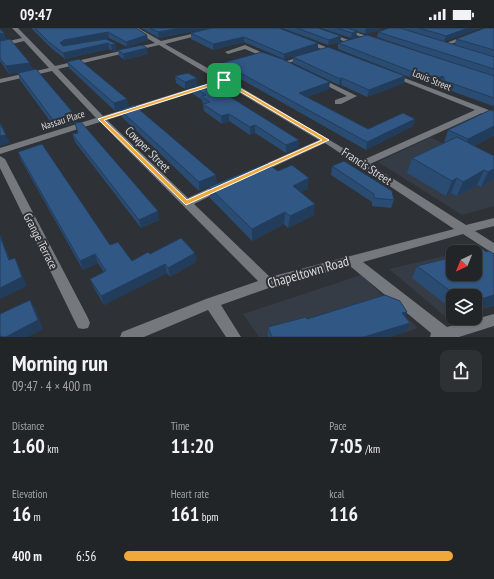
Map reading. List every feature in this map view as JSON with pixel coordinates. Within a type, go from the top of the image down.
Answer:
[{"type":"street","name":"Cowper Street","points":[[15,28],[101,119],[268,284]]},
{"type":"street","name":"Francis Street","points":[[134,28],[326,140],[494,249]]},
{"type":"street","points":[[202,28],[209,31]]},
{"type":"street","points":[[0,80],[224,28]]},
{"type":"street","points":[[311,28],[351,42]]},
{"type":"street","points":[[339,28],[381,42]]},
{"type":"street","points":[[444,45],[490,28]]},
{"type":"street","points":[[284,63],[379,33]]},
{"type":"street","points":[[300,39],[341,55]]},
{"type":"street","points":[[0,44],[26,40]]},
{"type":"street","points":[[438,43],[456,48]]},
{"type":"street","points":[[116,45],[126,51]]},
{"type":"street","points":[[228,52],[245,47],[291,66]]},
{"type":"street","name":"Louis Street","points":[[386,73],[494,115]]},
{"type":"street","points":[[312,76],[353,96],[338,102]]},
{"type":"street","name":"Nassau Place","points":[[0,151],[224,80]]},
{"type":"street","points":[[362,164],[482,110]]},
{"type":"street","points":[[249,174],[326,140]]},
{"type":"street","name":"Grange Terrace","points":[[0,159],[83,323]]},
{"type":"street","points":[[186,203],[228,184]]},
{"type":"street","name":"Chapeltown Road","points":[[127,337],[211,303],[268,284],[494,222]]},
{"type":"street","points":[[352,260],[443,336],[494,320]]},
{"type":"street","points":[[211,303],[234,337]]},
{"type":"shaded area","points":[[431,137],[494,170],[494,206],[462,215],[378,162]]},
{"type":"shaded area","points":[[482,255],[494,262],[494,306],[482,309],[482,289],[446,289],[446,317],[389,269],[446,256],[446,281],[482,281]]},
{"type":"shaded area","points":[[361,275],[418,328],[390,337],[259,337],[243,314]]},
{"type":"building","points":[[35,28],[136,28],[147,35],[126,42],[108,32],[64,40],[60,43],[63,46],[106,39],[116,44],[111,45],[108,43],[63,53]]},
{"type":"building","points":[[150,28],[181,28],[158,32]]},
{"type":"building","points":[[212,28],[279,28],[318,43],[284,54],[244,37],[213,44],[191,33]]},
{"type":"building","points":[[297,28],[318,28],[341,36],[329,40]]},
{"type":"building","points":[[337,28],[347,28],[357,31],[352,33]]},
{"type":"building","points":[[389,28],[400,28],[494,57],[494,69],[378,32]]},
{"type":"building","points":[[419,28],[468,28],[446,36]]},
{"type":"building","points":[[485,28],[494,28],[494,50],[456,39]]},
{"type":"building","points":[[367,35],[494,76],[494,98],[445,81],[443,76],[437,78],[419,72],[416,73],[338,43]]},
{"type":"building","points":[[10,39],[30,63],[6,66],[0,58],[0,41]]},
{"type":"building","points":[[142,45],[147,48],[123,54],[118,50]]},
{"type":"building","points":[[328,47],[405,76],[369,90],[342,78],[340,79],[293,57]]},
{"type":"building","points":[[262,52],[282,59],[330,82],[299,93],[368,129],[403,113],[415,119],[367,142],[222,63]]},
{"type":"building","points":[[79,59],[127,99],[114,103],[67,62]]},
{"type":"building","points":[[36,69],[75,115],[53,120],[18,73]]},
{"type":"building","points":[[188,73],[197,78],[185,82],[175,76]]},
{"type":"building","points":[[208,83],[299,140],[286,145],[255,125],[250,127],[229,114],[221,116],[203,104],[210,102],[202,96],[206,95],[193,87]]},
{"type":"building","points":[[134,105],[216,175],[199,182],[120,110]]},
{"type":"building","points":[[490,110],[494,111],[494,126],[468,139],[448,130]]},
{"type":"building","points":[[81,122],[158,211],[139,220],[72,134],[78,133],[75,123]]},
{"type":"building","points":[[0,123],[6,135],[0,136]]},
{"type":"building","points":[[457,137],[494,156],[494,169],[488,172],[484,170],[463,182],[457,178],[452,181],[412,158]]},
{"type":"building","points":[[42,144],[110,245],[118,242],[132,261],[148,252],[150,254],[181,238],[195,253],[168,268],[165,264],[101,296],[90,279],[106,271],[95,254],[80,261],[18,152]]},
{"type":"building","points":[[344,161],[392,191],[394,200],[374,198],[374,194],[332,166]]},
{"type":"building","points":[[267,163],[278,171],[292,165],[309,178],[293,186],[315,204],[290,216],[285,212],[252,229],[209,187]]},
{"type":"building","points":[[0,236],[9,260],[15,258],[22,277],[0,288]]},
{"type":"building","points":[[482,249],[494,254],[494,295],[482,299],[482,289],[448,289],[417,266],[446,259],[446,281],[482,281]]},
{"type":"building","points":[[385,295],[400,301],[407,312],[402,313],[410,323],[364,337],[272,337],[268,327],[306,317],[307,319]]},
{"type":"building","points":[[30,300],[38,320],[6,337],[0,337],[0,314]]},
{"type":"route","points":[[224,80],[326,140],[186,203],[101,119],[135,108],[224,80]]}]
